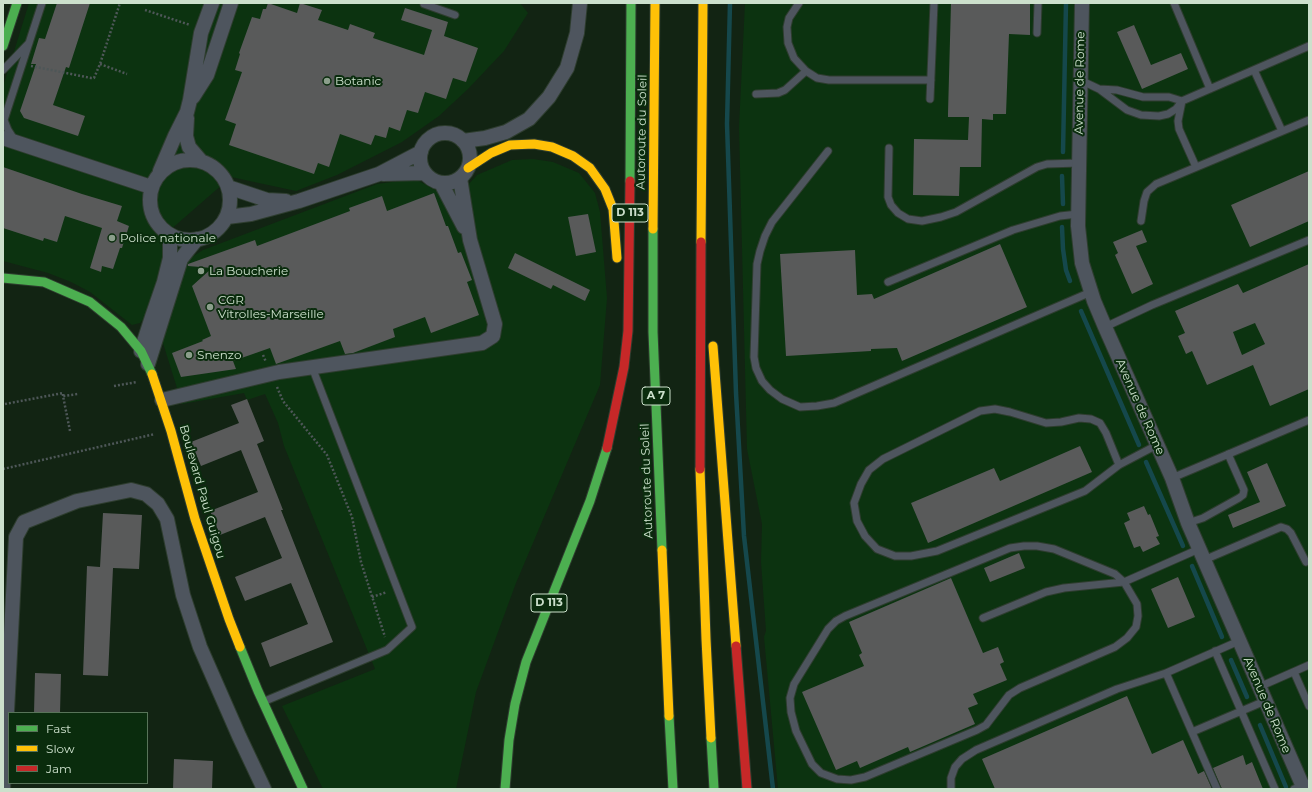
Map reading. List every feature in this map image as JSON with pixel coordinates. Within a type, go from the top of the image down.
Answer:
[{"type":"main road","points":[[3,46],[17,3]]},
{"type":"main road","name":"D 113","points":[[505,789],[509,740],[515,704],[526,662],[590,501],[607,449],[624,367],[628,331],[630,250],[631,3]]},
{"type":"main road","name":"Autoroute du Soleil","points":[[655,3],[653,332],[668,706],[673,789]]},
{"type":"main road","points":[[703,3],[699,445],[706,639],[714,789]]},
{"type":"main road","points":[[646,11],[653,178]]},
{"type":"main road","points":[[464,173],[491,153],[510,145],[540,145],[552,147],[573,156],[590,168],[605,189],[613,209],[618,264]]},
{"type":"main road","points":[[701,246],[710,316]]},
{"type":"main road","name":"Boulevard Paul Guigou","points":[[4,278],[44,282],[90,302],[120,327],[141,352],[152,370],[171,431],[195,519],[229,619],[263,702],[303,789]]},
{"type":"main road","points":[[613,422],[619,330]]},
{"type":"main road","points":[[712,340],[747,789]]},
{"type":"street","points":[[201,161],[190,147],[186,136],[189,106],[201,33],[212,3]]},
{"type":"street","points":[[159,173],[178,161],[190,159],[201,161],[213,166],[222,175],[228,187],[230,197],[230,207],[227,217],[222,225],[215,232],[197,240],[183,239],[170,235],[159,226],[152,214],[149,201],[151,187],[159,173],[174,136],[189,106],[208,75],[231,3]]},
{"type":"street","points":[[463,141],[485,138],[506,132],[529,119],[549,97],[567,68],[578,33],[580,3]]},
{"type":"street","name":"Avenue de Rome","points":[[1082,3],[1078,214],[1079,245],[1082,263],[1091,292],[1105,327],[1172,478],[1201,554],[1302,787]]},
{"type":"street","points":[[379,174],[424,173],[435,181],[448,183],[464,173],[470,161],[470,154],[463,141],[457,136],[442,133],[428,139],[421,152],[420,159],[424,173]]},
{"type":"street","points":[[10,140],[151,187]]},
{"type":"street","points":[[227,217],[251,214],[298,201],[379,174],[421,152]]},
{"type":"street","points":[[464,173],[470,240]]},
{"type":"street","points":[[162,400],[275,373],[482,342],[493,336],[495,324],[470,240],[442,183]]},
{"type":"street","points":[[228,187],[267,200],[298,201]]},
{"type":"street","points":[[141,352],[164,282],[171,254],[170,235]]},
{"type":"street","points":[[148,364],[182,259],[197,240]]},
{"type":"street","points":[[120,327],[140,326],[152,317]]},
{"type":"street","points":[[3,789],[16,537],[24,522],[77,501],[131,490],[146,494],[158,504],[167,519],[183,595],[200,647],[264,789]]},
{"type":"lane","points":[[10,140],[4,120],[42,3]]},
{"type":"lane","points":[[424,3],[455,15]]},
{"type":"lane","points":[[799,3],[789,18],[787,27],[788,43],[794,58],[806,71],[817,78],[829,80],[931,80]]},
{"type":"lane","points":[[930,99],[934,3]]},
{"type":"lane","points":[[1037,33],[1038,3]]},
{"type":"lane","points":[[1174,3],[1210,89]]},
{"type":"lane","points":[[3,70],[30,41]]},
{"type":"lane","points":[[1080,80],[1099,89],[1127,110],[1141,115],[1159,116],[1168,114],[1176,109],[1182,101],[1309,46]]},
{"type":"lane","points":[[1254,70],[1282,131]]},
{"type":"lane","points":[[756,94],[778,93],[785,90],[806,71]]},
{"type":"lane","points":[[1099,89],[1117,90],[1143,97],[1169,97],[1182,101]]},
{"type":"lane","points":[[1182,101],[1178,121],[1179,130],[1196,167]]},
{"type":"lane","points":[[1141,222],[1147,192],[1156,184],[1309,120]]},
{"type":"lane","points":[[888,148],[888,197],[891,205],[898,213],[908,218],[922,221],[956,212],[1038,167],[1047,164],[1079,163]]},
{"type":"lane","points":[[828,151],[772,222],[765,236],[757,264],[754,357],[756,368],[762,381],[770,390],[782,399],[800,407],[834,403],[1091,292]]},
{"type":"lane","points":[[888,282],[1013,230],[1060,216],[1078,214]]},
{"type":"lane","points":[[1105,327],[1152,305],[1309,240]]},
{"type":"lane","points":[[263,702],[387,650],[412,627],[312,367]]},
{"type":"lane","points":[[1119,465],[1106,433],[1100,423],[1091,419],[1079,418],[1061,422],[1046,423],[995,409],[980,412],[883,459],[869,470],[861,484],[854,503],[857,521],[865,536],[877,549],[895,556],[912,556],[937,550],[1085,491],[1119,465],[1157,445]]},
{"type":"lane","points":[[1172,478],[1309,420]]},
{"type":"lane","points":[[1188,523],[1203,518],[1243,495],[1244,490],[1228,454]]},
{"type":"lane","points":[[983,618],[1046,592],[1064,588],[1124,582],[1281,527],[1286,528],[1291,533],[1306,562]]},
{"type":"lane","points":[[1024,546],[1037,546],[1054,549],[1115,574],[1124,582],[1137,604],[1138,616],[1136,627],[1127,638],[1115,647],[1020,688],[1009,695],[986,725],[865,778],[851,780],[837,779],[821,773],[812,764],[796,731],[791,712],[790,698],[794,684],[828,629],[836,621],[1010,548],[1024,546]]},
{"type":"lane","points":[[952,789],[951,778],[955,767],[962,759],[976,750],[1117,689],[1166,673],[1239,641]]},
{"type":"lane","points":[[1215,651],[1275,789]]},
{"type":"lane","points":[[1259,687],[1309,665]]},
{"type":"lane","points":[[1294,672],[1309,706]]},
{"type":"lane","points":[[1166,673],[1217,789]]},
{"type":"lane","points":[[1192,732],[1265,701]]},
{"type":"path","points":[[23,63],[91,78],[96,76],[120,3]]},
{"type":"path","points":[[145,10],[197,27],[201,33]]},
{"type":"path","points":[[100,64],[127,74]]},
{"type":"path","points":[[263,355],[275,373],[283,401],[328,455],[352,517],[361,562],[384,634],[387,650]]},
{"type":"path","points":[[114,386],[137,382],[140,387]]},
{"type":"path","points":[[5,404],[62,393],[63,396],[78,394]]},
{"type":"path","points":[[63,396],[70,431]]},
{"type":"path","points":[[3,469],[171,431]]},
{"type":"path","points":[[372,597],[397,590]]},
{"type":"shaded area","points":[[29,3],[520,3],[528,13],[504,51],[468,89],[439,116],[402,142],[337,175],[296,191],[231,177],[161,238],[163,258],[149,313],[140,323],[132,325],[90,292],[71,282],[48,273],[3,261],[3,87]]},
{"type":"shaded area","points":[[745,3],[1309,3],[1309,789],[778,789],[764,637],[766,631],[761,562],[762,524],[747,449],[739,127]]},
{"type":"shaded area","points":[[533,159],[553,162],[579,173],[595,193],[600,212],[607,298],[600,385],[516,583],[476,692],[456,789],[323,789],[282,706],[375,669],[284,446],[278,423],[265,394],[247,400],[244,393],[182,404],[162,340],[187,260],[203,250],[377,184],[415,179],[441,193],[455,191],[468,185],[477,175],[512,160]]},
{"type":"building","points":[[57,3],[90,3],[69,68],[66,67],[53,105],[85,116],[78,136],[24,118],[20,111],[36,64],[31,64],[39,38],[45,39]]},
{"type":"building","points":[[268,3],[297,13],[300,3],[322,10],[318,20],[348,30],[350,24],[375,33],[373,38],[424,55],[432,30],[401,20],[405,8],[448,22],[444,36],[478,48],[466,82],[453,78],[446,99],[425,92],[418,113],[407,110],[400,131],[389,127],[386,138],[375,135],[371,145],[340,134],[329,167],[318,163],[314,174],[229,145],[236,124],[225,120],[242,72],[235,70],[240,54],[239,53],[252,17],[260,19],[263,9],[266,9]]},
{"type":"building","points":[[951,3],[1030,3],[1030,35],[1009,34],[1006,114],[993,114],[993,120],[982,119],[981,167],[960,167],[959,196],[913,195],[914,139],[968,140],[969,117],[948,117]]},
{"type":"building","points":[[1134,25],[1151,65],[1181,53],[1188,69],[1142,89],[1117,32]]},
{"type":"building","points":[[3,167],[122,206],[117,221],[129,226],[113,269],[102,266],[101,272],[90,268],[102,228],[65,216],[57,242],[44,238],[43,241],[3,228]]},
{"type":"building","points":[[1309,171],[1309,221],[1250,247],[1231,205]]},
{"type":"building","points":[[434,193],[446,226],[448,226],[458,253],[461,252],[472,280],[467,282],[479,315],[431,333],[425,317],[393,329],[395,337],[353,353],[345,354],[340,341],[276,364],[270,348],[233,361],[236,369],[181,377],[172,353],[203,341],[202,340],[211,336],[192,286],[212,268],[188,266],[188,264],[255,240],[257,246],[350,211],[349,208],[382,196],[387,211]]},
{"type":"building","points":[[588,214],[596,252],[576,256],[568,217]]},
{"type":"building","points":[[1142,230],[1147,242],[1136,246],[1153,284],[1132,294],[1115,255],[1118,253],[1113,242]]},
{"type":"building","points":[[1000,244],[1027,307],[902,361],[897,348],[786,356],[780,254],[855,250],[857,295],[872,294],[874,299]]},
{"type":"building","points":[[515,253],[590,290],[585,301],[553,285],[551,289],[508,268]]},
{"type":"building","points":[[1309,264],[1309,389],[1270,406],[1253,365],[1207,385],[1192,351],[1186,354],[1178,336],[1185,333],[1175,311],[1238,284],[1243,293]],"holes":[[[1255,323],[1265,344],[1242,355],[1233,332]]]},
{"type":"building","points":[[247,399],[264,441],[257,444],[283,510],[281,510],[333,642],[270,667],[261,643],[308,624],[291,583],[245,601],[235,577],[282,558],[265,517],[220,535],[210,511],[258,492],[241,450],[201,466],[191,442],[239,423],[231,405]]},
{"type":"building","points":[[1080,446],[1092,472],[928,543],[911,503],[994,468],[1000,481]]},
{"type":"building","points":[[1267,463],[1286,506],[1233,528],[1228,515],[1260,502],[1247,472]]},
{"type":"building","points":[[1144,506],[1148,515],[1150,514],[1159,536],[1156,537],[1160,544],[1143,552],[1140,546],[1134,548],[1124,523],[1130,520],[1127,513]]},
{"type":"building","points":[[103,513],[142,515],[139,569],[113,568],[108,676],[83,675],[87,566],[100,567]]},
{"type":"building","points":[[1019,553],[1025,568],[990,582],[984,568]]},
{"type":"building","points":[[1178,577],[1195,617],[1168,628],[1151,589]]},
{"type":"building","points":[[951,578],[983,653],[998,647],[1004,662],[1000,664],[1007,680],[973,694],[978,704],[968,708],[975,724],[910,752],[908,747],[860,768],[857,761],[836,770],[802,692],[864,666],[859,655],[862,653],[849,622]]},
{"type":"building","points":[[35,673],[61,674],[60,712],[34,712]]},
{"type":"building","points":[[1127,696],[1152,754],[1183,740],[1198,774],[1204,771],[1212,789],[995,789],[982,759]]},
{"type":"building","points":[[1243,755],[1246,765],[1252,762],[1263,789],[1222,789],[1213,768]]},
{"type":"building","points":[[174,759],[213,761],[212,789],[173,789]]},
{"type":"waterway","points":[[730,3],[727,124],[736,393],[744,536],[773,789]]},
{"type":"waterway","points":[[1063,152],[1066,3]]},
{"type":"waterway","points":[[1062,176],[1063,204]]},
{"type":"waterway","points":[[1062,227],[1066,270],[1070,281]]},
{"type":"waterway","points":[[1081,311],[1139,445]]},
{"type":"waterway","points":[[1146,462],[1183,546]]},
{"type":"waterway","points":[[1192,566],[1222,637]]},
{"type":"waterway","points":[[1231,660],[1247,697]]},
{"type":"waterway","points":[[1260,725],[1286,787]]},
{"type":"traffic: fast","points":[[3,46],[17,3]]},
{"type":"traffic: fast","points":[[630,181],[631,3]]},
{"type":"traffic: fast","points":[[653,229],[653,332],[662,550]]},
{"type":"traffic: fast","points":[[3,278],[44,282],[90,302],[121,327],[141,351],[152,374]]},
{"type":"traffic: fast","points":[[505,789],[509,740],[515,704],[526,662],[590,501],[607,448]]},
{"type":"traffic: fast","points":[[240,647],[258,691],[303,789]]},
{"type":"traffic: fast","points":[[669,716],[673,789]]},
{"type":"traffic: fast","points":[[711,738],[714,789]]},
{"type":"traffic: slow","points":[[653,229],[655,3]]},
{"type":"traffic: slow","points":[[701,242],[703,3]]},
{"type":"traffic: slow","points":[[468,168],[491,153],[510,145],[534,144],[552,147],[573,156],[590,168],[605,189],[613,209],[617,258]]},
{"type":"traffic: slow","points":[[713,346],[736,646]]},
{"type":"traffic: slow","points":[[152,374],[171,431],[195,519],[240,647]]},
{"type":"traffic: slow","points":[[700,469],[711,738]]},
{"type":"traffic: slow","points":[[662,550],[669,716]]},
{"type":"traffic: jam","points":[[607,448],[624,367],[628,331],[630,181]]},
{"type":"traffic: jam","points":[[700,469],[701,242]]},
{"type":"traffic: jam","points":[[736,646],[747,789]]},
{"type":"place","name":"Botanic","points":[[327,81]]},
{"type":"place","name":"Police nationale","points":[[112,238]]},
{"type":"place","name":"La Boucherie","points":[[201,271]]},
{"type":"place","name":"CGR Vitrolles-Marseille","points":[[210,307]]},
{"type":"place","name":"Snenzo","points":[[189,355]]}]
